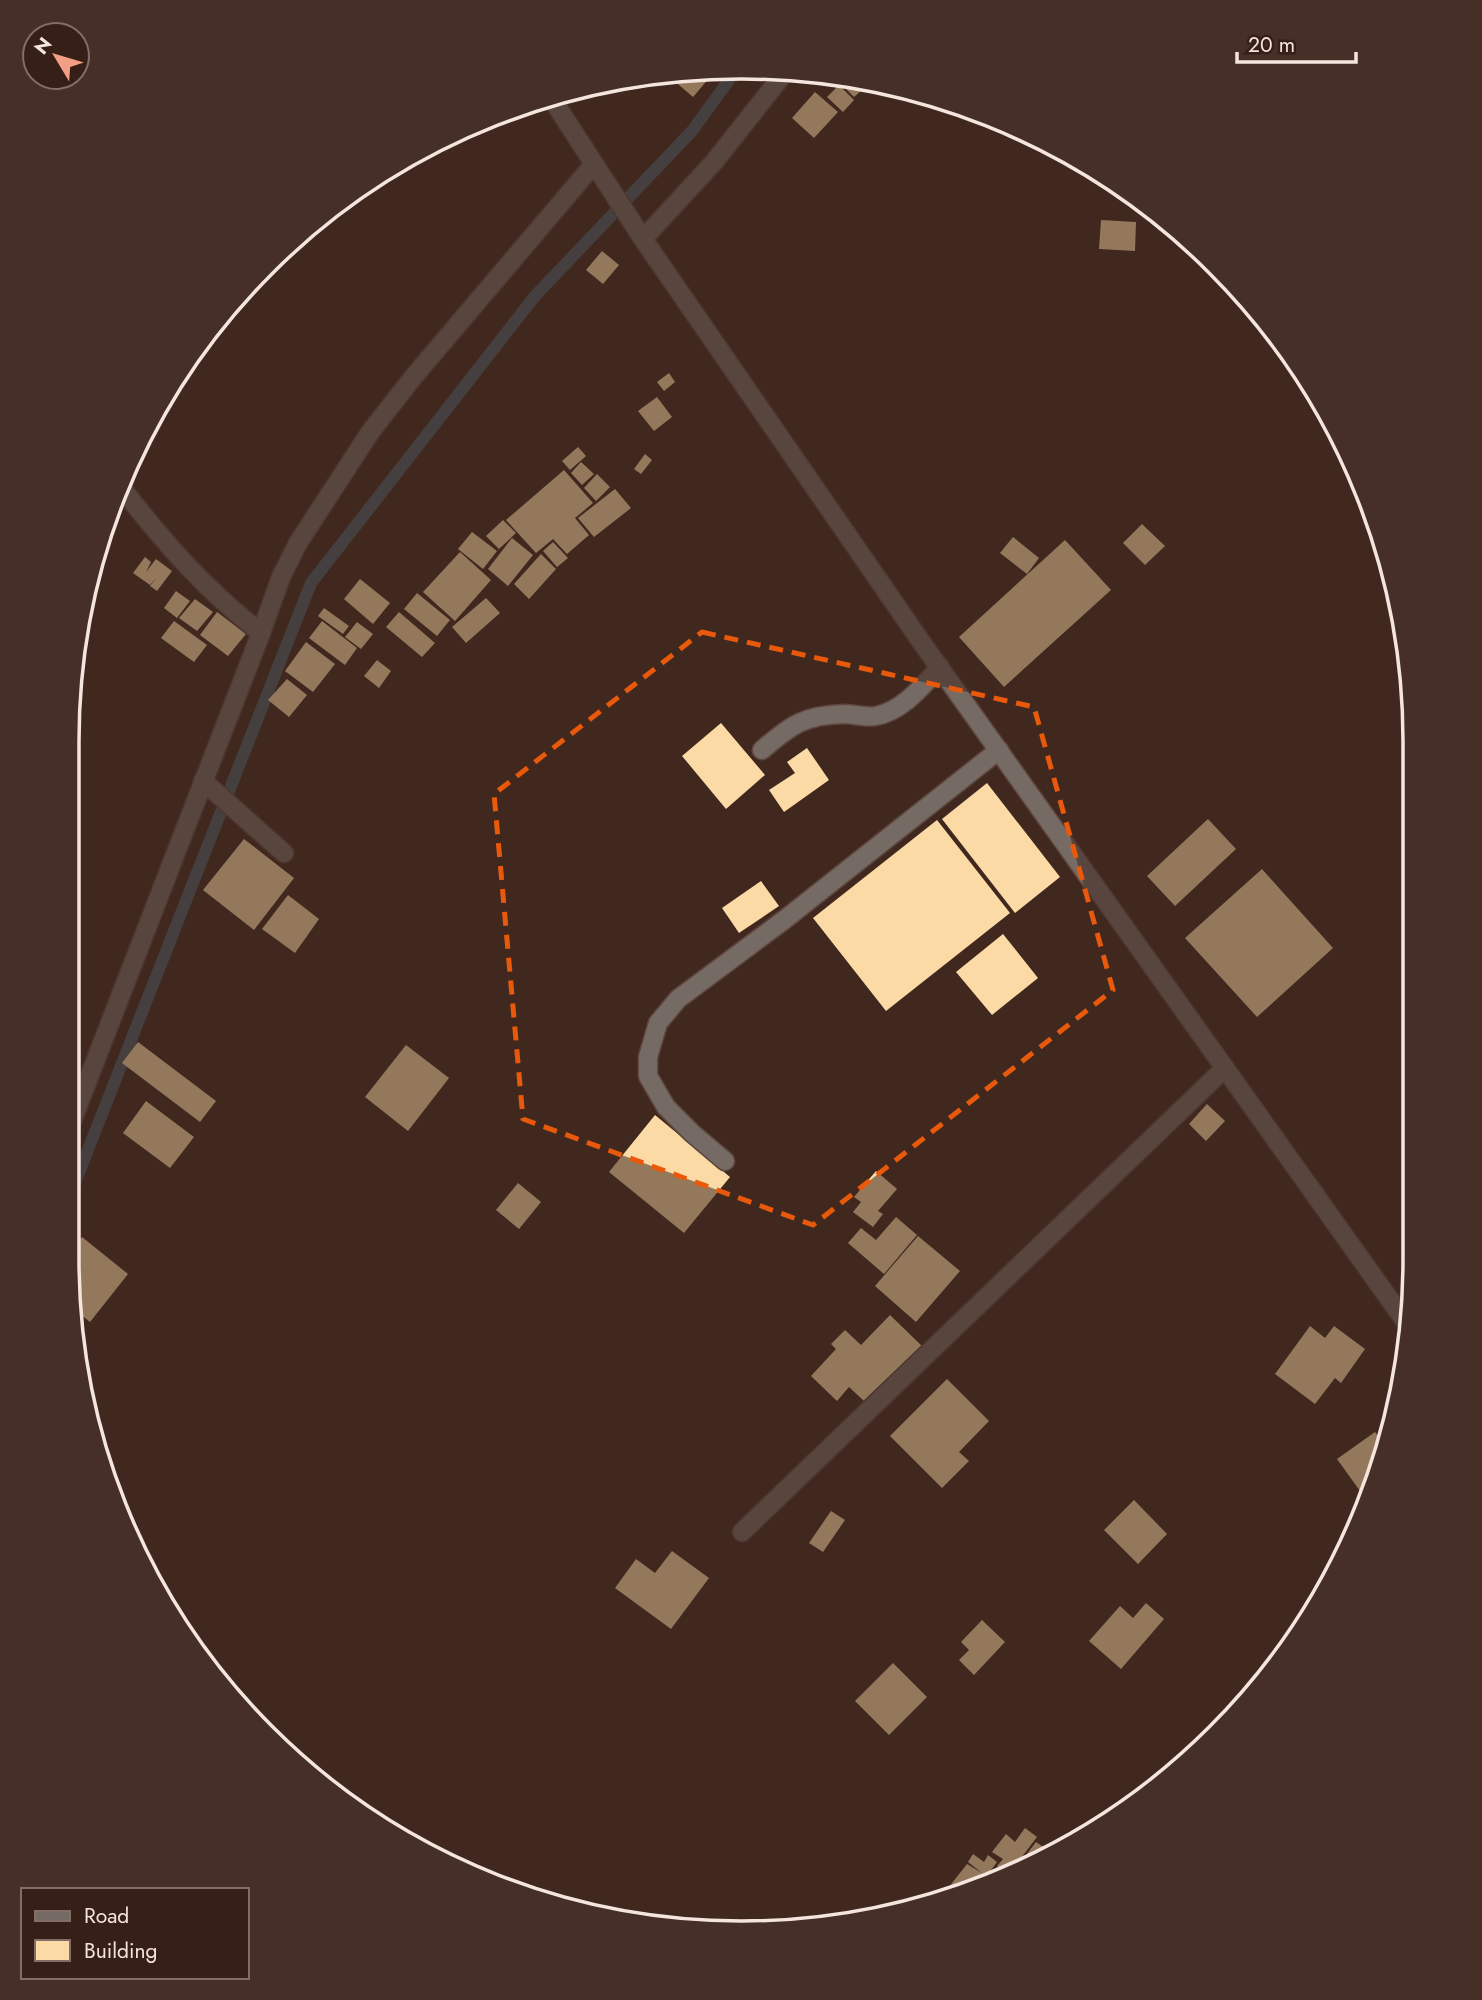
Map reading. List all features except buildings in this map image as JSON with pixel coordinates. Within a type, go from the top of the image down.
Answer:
[{"type":"street","points":[[643,239],[714,162],[779,80]]},
{"type":"street","points":[[556,105],[643,239],[940,667],[1401,1315]]},
{"type":"street","points":[[79,1103],[281,577],[298,544],[371,431],[415,375],[594,164]]},
{"type":"street","points":[[127,494],[181,561],[224,604],[261,633]]},
{"type":"street","points":[[762,750],[786,730],[806,719],[843,714],[877,716],[914,695],[940,667]]},
{"type":"street","points":[[724,1161],[666,1107],[648,1076],[648,1057],[658,1023],[678,999],[784,920],[999,750]]},
{"type":"street","points":[[203,781],[284,853]]},
{"type":"street","points":[[742,1532],[1225,1068]]},
{"type":"highlighted area","points":[[702,632],[1034,707],[1113,990],[813,1225],[523,1119],[494,794]]},
{"type":"waterway","points":[[79,1173],[311,583],[535,296],[692,131],[730,79]]}]
